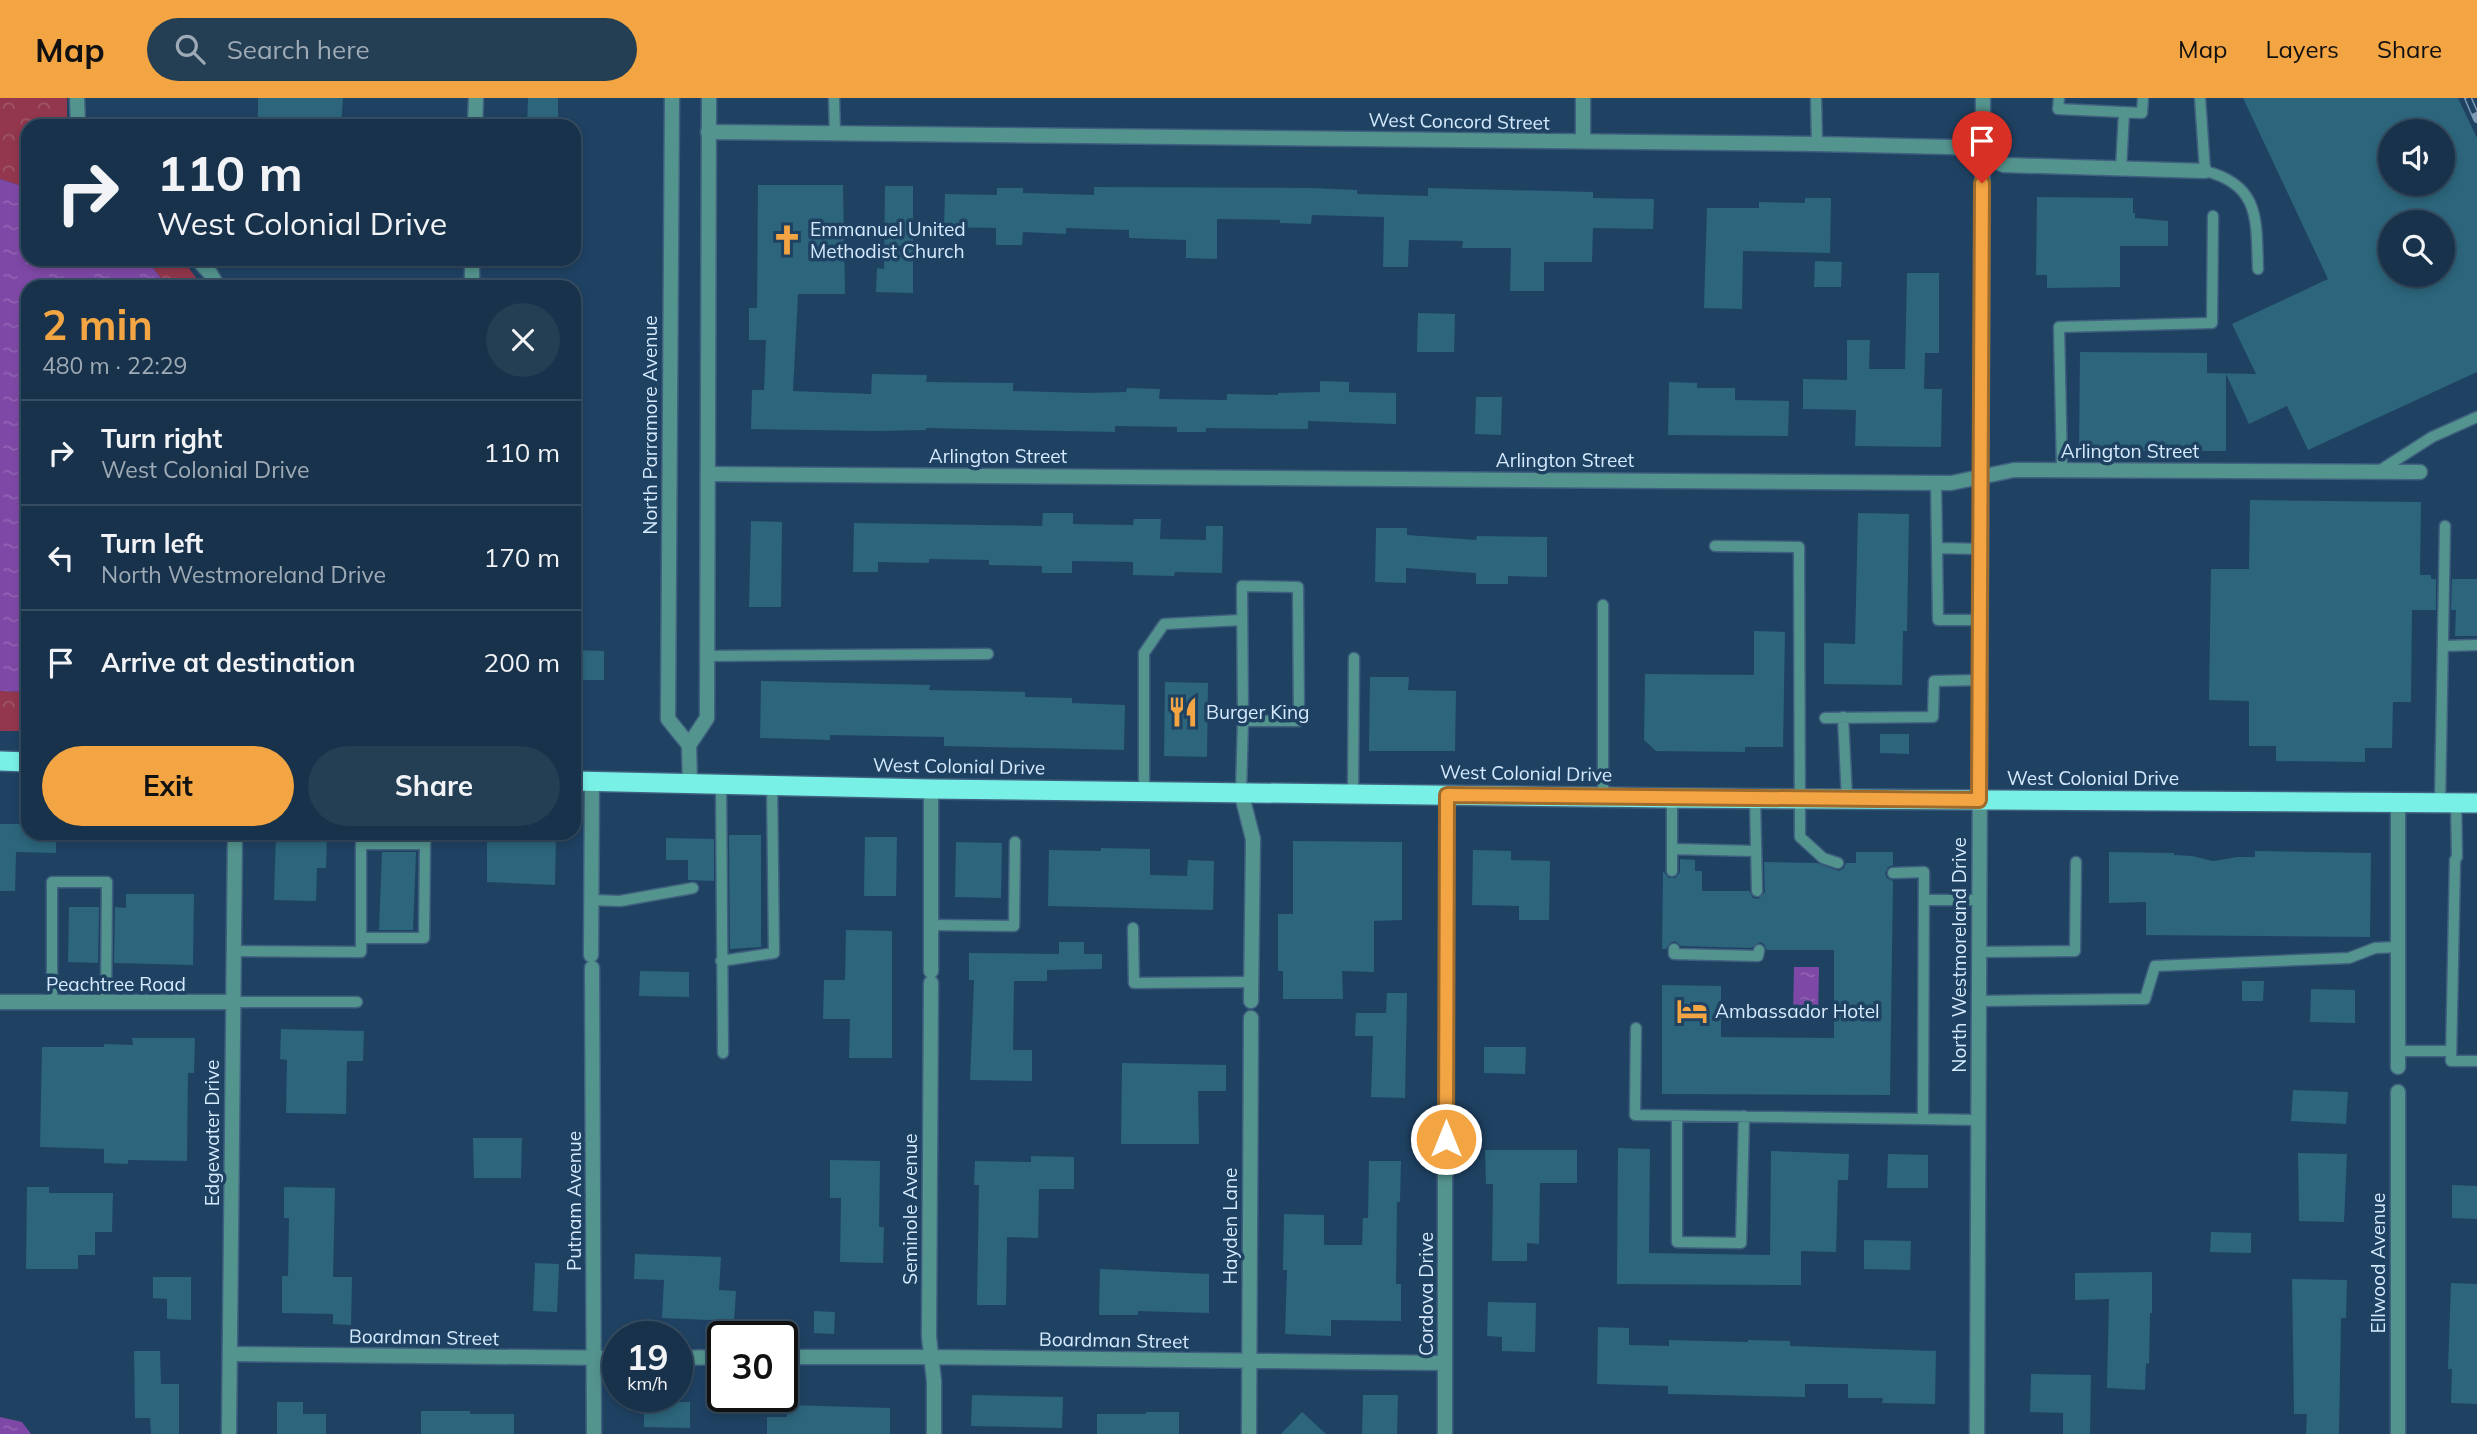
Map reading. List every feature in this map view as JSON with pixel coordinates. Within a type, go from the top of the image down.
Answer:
[{"type":"highway","points":[[0,761],[21,762]]},
{"type":"highway","name":"West Colonial Drive","points":[[583,781],[931,789],[1672,798],[2477,803]]},
{"type":"street","points":[[77,98],[78,119]]},
{"type":"street","points":[[475,119],[476,98]]},
{"type":"street","name":"North Parramore Avenue","points":[[672,98],[668,719],[689,745]]},
{"type":"street","points":[[690,783],[689,745],[708,718],[709,98]]},
{"type":"street","points":[[1583,98],[1583,141]]},
{"type":"street","name":"North Westmoreland Drive","points":[[1977,1434],[1983,98]]},
{"type":"street","name":"West Concord Street","points":[[708,132],[1950,147],[1966,148],[2004,165],[2205,171]]},
{"type":"street","points":[[204,266],[214,280]]},
{"type":"street","name":"Arlington Street","points":[[708,474],[1951,482],[2014,470],[2420,472]]},
{"type":"street","name":"Putnam Avenue","points":[[583,781],[591,900],[594,1434]]},
{"type":"street","name":"Seminole Avenue","points":[[931,789],[929,1337],[934,1434]]},
{"type":"street","points":[[1241,792],[1252,839],[1251,1001]]},
{"type":"street","name":"Cordova Drive","points":[[1445,1434],[1447,795]]},
{"type":"street","points":[[2398,802],[2398,1067]]},
{"type":"street","name":"Edgewater Drive","points":[[229,1434],[236,840]]},
{"type":"street","name":"Peachtree Road","points":[[0,1002],[233,1002]]},
{"type":"street","name":"Hayden Lane","points":[[1249,1434],[1251,1018]]},
{"type":"street","name":"Ellwood Avenue","points":[[2398,1092],[2398,1434]]},
{"type":"street","name":"Boardman Street","points":[[230,1354],[602,1358]]},
{"type":"street","name":"Boardman Street","points":[[798,1357],[1444,1363]]},
{"type":"lane","points":[[834,98],[835,134]]},
{"type":"lane","points":[[1816,98],[1817,144]]},
{"type":"lane","points":[[2059,98],[2058,108],[2124,113],[2142,113],[2143,98]]},
{"type":"lane","points":[[2200,98],[2205,171],[2226,176],[2247,194],[2256,225],[2259,269]]},
{"type":"lane","points":[[2121,169],[2124,113]]},
{"type":"lane","points":[[2062,470],[2059,327],[2212,323],[2213,216]]},
{"type":"lane","points":[[2379,471],[2432,437],[2477,417]]},
{"type":"lane","points":[[1936,482],[1938,620],[1980,620]]},
{"type":"lane","points":[[2445,526],[2443,646],[2448,802],[2457,858],[2451,1061],[2477,1061]]},
{"type":"lane","points":[[1715,546],[1799,547],[1800,837],[1813,851],[1838,863]]},
{"type":"lane","points":[[1937,548],[1981,549]]},
{"type":"lane","points":[[1241,792],[1242,586],[1298,587],[1299,721],[1243,721]]},
{"type":"lane","points":[[1603,605],[1603,796]]},
{"type":"lane","points":[[1144,791],[1144,653],[1164,624],[1241,620]]},
{"type":"lane","points":[[2443,646],[2477,645]]},
{"type":"lane","points":[[709,656],[988,654]]},
{"type":"lane","points":[[1353,793],[1354,658]]},
{"type":"lane","points":[[1825,718],[1933,717],[1934,681],[1980,680]]},
{"type":"lane","points":[[1843,717],[1847,799]]},
{"type":"lane","points":[[721,783],[723,1053]]},
{"type":"lane","points":[[721,961],[774,953],[772,785]]},
{"type":"lane","points":[[1672,798],[1672,871]]},
{"type":"lane","points":[[1755,798],[1757,891]]},
{"type":"lane","points":[[234,951],[361,952],[361,844],[412,840]]},
{"type":"lane","points":[[361,938],[424,938],[425,840]]},
{"type":"lane","points":[[931,925],[1014,926],[1015,842]]},
{"type":"lane","points":[[1672,849],[1755,852]]},
{"type":"lane","points":[[1979,952],[2075,951],[2076,862]]},
{"type":"lane","points":[[1893,873],[1924,872],[1923,1119]]},
{"type":"lane","points":[[52,1003],[52,881],[107,882],[106,1003]]},
{"type":"lane","points":[[591,900],[620,901],[693,888]]},
{"type":"lane","points":[[1924,900],[1979,900]]},
{"type":"lane","points":[[1133,928],[1134,983],[1251,982]]},
{"type":"lane","points":[[1979,1001],[2145,999],[2155,966],[2348,958],[2375,948],[2398,947]]},
{"type":"lane","points":[[1674,949],[1674,954],[1758,956],[1759,950]]},
{"type":"lane","points":[[233,1002],[357,1002]]},
{"type":"lane","points":[[1636,1028],[1635,1115],[1978,1119]]},
{"type":"lane","points":[[2398,1051],[2451,1051]]},
{"type":"lane","points":[[1677,1116],[1677,1242],[1741,1243],[1744,1116]]},
{"type":"green space","points":[[0,98],[67,98],[67,119],[21,119],[21,186],[0,179]]},
{"type":"green space","points":[[152,266],[187,266],[198,280],[162,280]]},
{"type":"green space","points":[[0,691],[21,692],[21,731],[0,731]]},
{"type":"water","points":[[0,179],[21,186],[21,266],[152,266],[162,280],[21,280],[21,692],[0,691]]},
{"type":"water","points":[[1794,967],[1819,967],[1818,1016],[1793,1016]]},
{"type":"water","points":[[0,1417],[22,1422],[31,1434],[0,1434]]},
{"type":"building","points":[[258,98],[343,98],[342,119],[258,119]]},
{"type":"building","points":[[528,98],[558,98],[558,119],[527,119]]},
{"type":"building","points":[[2243,98],[2458,98],[2477,138],[2477,372],[2308,450],[2287,406],[2249,424],[2226,374],[2226,451],[2079,451],[2080,352],[2207,353],[2207,373],[2256,374],[2232,324],[2328,279]]},
{"type":"building","points":[[758,185],[843,185],[845,294],[798,294],[793,391],[871,394],[872,374],[927,375],[926,382],[1013,383],[1013,391],[1085,393],[1126,392],[1127,388],[1160,389],[1159,399],[1227,400],[1227,394],[1320,392],[1320,381],[1349,382],[1349,392],[1396,393],[1396,424],[1308,421],[1308,429],[1206,428],[1206,432],[1177,432],[1177,427],[1115,426],[1115,432],[926,428],[878,431],[751,429],[752,390],[764,390],[766,340],[749,340],[749,308],[757,308]]},
{"type":"building","points":[[885,186],[913,186],[913,293],[876,292],[877,268],[884,269]]},
{"type":"building","points":[[1094,187],[1312,188],[1357,190],[1357,194],[1428,196],[1428,188],[1593,192],[1593,198],[1654,199],[1653,229],[1593,228],[1592,262],[1544,262],[1544,291],[1510,291],[1511,248],[1462,248],[1463,241],[1409,240],[1408,267],[1383,267],[1384,217],[1312,215],[1311,224],[1280,223],[1280,220],[1217,219],[1217,259],[1186,258],[1186,240],[1129,238],[1129,230],[1066,228],[1066,234],[1023,232],[1022,245],[996,245],[996,228],[944,227],[945,194],[997,195],[997,188],[1023,188],[1023,193],[1094,195]]},
{"type":"building","points":[[2037,197],[2133,198],[2135,218],[2168,221],[2168,246],[2120,246],[2120,287],[2047,288],[2047,275],[2036,275]]},
{"type":"building","points":[[1805,198],[1831,198],[1830,253],[1743,251],[1742,309],[1704,308],[1707,208],[1759,208],[1759,202],[1805,203]]},
{"type":"building","points":[[1815,261],[1842,262],[1841,287],[1814,287]]},
{"type":"building","points":[[1907,273],[1939,273],[1939,353],[1925,353],[1924,389],[1942,389],[1941,447],[1855,446],[1856,410],[1803,409],[1803,379],[1847,380],[1847,340],[1870,340],[1869,369],[1905,369]]},
{"type":"building","points":[[1418,313],[1455,314],[1454,352],[1417,352]]},
{"type":"building","points":[[1669,382],[1697,383],[1697,388],[1735,388],[1735,400],[1789,401],[1788,436],[1668,435]]},
{"type":"building","points":[[1476,397],[1502,397],[1501,435],[1475,434]]},
{"type":"building","points":[[2250,500],[2421,502],[2420,575],[2431,575],[2431,579],[2436,579],[2436,610],[2412,610],[2411,702],[2393,702],[2392,748],[2365,748],[2365,762],[2276,761],[2276,746],[2249,746],[2249,701],[2209,700],[2211,569],[2249,569]]},
{"type":"building","points":[[1043,513],[1073,513],[1073,524],[1133,525],[1134,519],[1161,519],[1160,539],[1206,540],[1206,526],[1223,526],[1222,573],[1133,575],[1133,562],[1072,561],[1072,573],[1042,573],[1042,566],[989,565],[989,560],[929,559],[929,563],[878,562],[878,572],[853,572],[854,523],[1042,526]]},
{"type":"building","points":[[1858,513],[1909,514],[1907,631],[1903,631],[1902,685],[1824,684],[1824,643],[1855,644]]},
{"type":"building","points":[[751,521],[782,522],[781,607],[749,607]]},
{"type":"building","points":[[1376,528],[1407,528],[1407,535],[1476,540],[1477,536],[1547,537],[1547,577],[1508,576],[1508,584],[1476,584],[1476,573],[1406,568],[1406,583],[1375,582]]},
{"type":"building","points":[[2452,579],[2477,579],[2477,636],[2455,636],[2456,610],[2451,610]]},
{"type":"building","points":[[1754,631],[1785,632],[1783,747],[1745,747],[1745,752],[1656,751],[1644,740],[1645,674],[1754,675]]},
{"type":"building","points":[[581,650],[604,651],[604,680],[581,680]]},
{"type":"building","points":[[1370,677],[1409,677],[1408,690],[1456,691],[1455,751],[1369,751]]},
{"type":"building","points":[[761,681],[930,685],[929,690],[1025,692],[1025,697],[1072,698],[1072,703],[1125,705],[1124,750],[944,746],[944,737],[830,735],[830,740],[760,738]]},
{"type":"building","points":[[1165,682],[1208,683],[1207,757],[1164,756]]},
{"type":"building","points":[[1880,734],[1909,734],[1909,754],[1880,753]]},
{"type":"building","points":[[0,824],[21,824],[21,840],[56,840],[56,853],[16,852],[15,891],[0,891]]},
{"type":"building","points":[[729,835],[761,835],[761,947],[730,949]]},
{"type":"building","points":[[865,837],[897,837],[896,896],[864,896]]},
{"type":"building","points":[[666,838],[714,839],[714,881],[688,880],[688,860],[666,860]]},
{"type":"building","points":[[276,840],[327,840],[326,868],[317,868],[316,901],[274,900]]},
{"type":"building","points":[[487,840],[556,840],[555,885],[487,882]]},
{"type":"building","points":[[1293,841],[1402,842],[1402,920],[1374,921],[1374,972],[1342,971],[1343,999],[1283,999],[1283,971],[1278,971],[1278,914],[1293,914]]},
{"type":"building","points":[[956,842],[1002,843],[1001,898],[955,897]]},
{"type":"building","points":[[1101,848],[1150,849],[1150,875],[1187,876],[1188,860],[1214,861],[1213,910],[1048,906],[1049,850],[1101,851]]},
{"type":"building","points":[[1473,850],[1511,851],[1511,860],[1550,861],[1549,920],[1519,920],[1519,906],[1472,905]]},
{"type":"building","points":[[2255,851],[2371,853],[2370,937],[2146,935],[2146,902],[2109,903],[2109,852],[2174,853],[2213,861],[2255,857]]},
{"type":"building","points":[[382,852],[416,852],[413,930],[379,930]]},
{"type":"building","points":[[1856,852],[1893,852],[1893,865],[1888,867],[1885,873],[1887,878],[1893,881],[1890,1095],[1662,1094],[1662,985],[1721,986],[1721,1037],[1834,1038],[1834,950],[1767,950],[1760,942],[1751,948],[1681,946],[1675,941],[1662,949],[1663,871],[1669,878],[1675,878],[1680,872],[1680,859],[1695,860],[1695,871],[1702,871],[1702,891],[1749,891],[1753,898],[1758,899],[1765,892],[1764,862],[1817,863],[1839,871],[1846,863],[1856,863]]},
{"type":"building","points":[[126,894],[194,894],[193,965],[114,963],[115,907],[126,908]]},
{"type":"building","points":[[69,907],[99,907],[98,963],[68,962]]},
{"type":"building","points":[[846,930],[892,931],[892,1058],[849,1058],[850,1019],[823,1019],[824,980],[845,980]]},
{"type":"building","points":[[1059,942],[1084,942],[1084,954],[1102,954],[1102,969],[1047,970],[1047,981],[1014,981],[1013,1050],[1032,1050],[1032,1081],[970,1080],[974,980],[969,980],[969,953],[1059,954]]},
{"type":"building","points":[[640,971],[689,972],[689,997],[639,996]]},
{"type":"building","points":[[2242,981],[2264,981],[2263,1001],[2242,1001]]},
{"type":"building","points":[[2311,989],[2355,990],[2355,1023],[2310,1022]]},
{"type":"building","points":[[1387,993],[1407,993],[1405,1098],[1371,1097],[1373,1036],[1355,1036],[1356,1013],[1386,1013]]},
{"type":"building","points":[[281,1029],[364,1031],[363,1061],[347,1061],[346,1114],[286,1113],[287,1060],[280,1059]]},
{"type":"building","points":[[132,1038],[195,1038],[194,1073],[188,1073],[187,1161],[128,1160],[128,1164],[104,1163],[104,1149],[40,1147],[42,1047],[133,1045]]},
{"type":"building","points":[[1484,1047],[1526,1047],[1525,1074],[1484,1073]]},
{"type":"building","points":[[1122,1063],[1226,1065],[1226,1091],[1198,1091],[1199,1144],[1121,1144]]},
{"type":"building","points":[[2293,1090],[2348,1092],[2346,1124],[2291,1121]]},
{"type":"building","points":[[473,1138],[522,1138],[521,1178],[474,1178]]},
{"type":"building","points":[[1618,1148],[1650,1149],[1649,1253],[1770,1255],[1771,1151],[1849,1154],[1848,1180],[1838,1180],[1836,1252],[1801,1251],[1801,1285],[1617,1284]]},
{"type":"building","points":[[1485,1150],[1577,1150],[1577,1183],[1540,1183],[1539,1244],[1527,1243],[1527,1261],[1492,1261],[1493,1184],[1486,1184]]},
{"type":"building","points":[[2298,1153],[2347,1154],[2344,1222],[2299,1221]]},
{"type":"building","points":[[1888,1154],[1928,1155],[1928,1188],[1887,1188]]},
{"type":"building","points":[[1031,1156],[1074,1157],[1074,1189],[1039,1189],[1038,1238],[1007,1237],[1006,1305],[977,1305],[979,1185],[974,1185],[975,1161],[1031,1162]]},
{"type":"building","points":[[830,1160],[880,1161],[879,1227],[884,1227],[883,1263],[840,1262],[841,1198],[830,1198]]},
{"type":"building","points":[[1369,1161],[1401,1161],[1400,1202],[1397,1202],[1396,1284],[1401,1284],[1401,1321],[1331,1320],[1331,1336],[1285,1334],[1287,1270],[1283,1270],[1284,1214],[1324,1215],[1324,1245],[1362,1245],[1363,1218],[1368,1218]]},
{"type":"building","points":[[2452,1185],[2477,1186],[2477,1219],[2452,1218]]},
{"type":"building","points":[[27,1187],[49,1187],[49,1193],[113,1193],[112,1232],[95,1232],[95,1255],[78,1255],[78,1269],[26,1269]]},
{"type":"building","points":[[284,1187],[335,1188],[333,1277],[352,1277],[351,1325],[333,1324],[333,1314],[282,1313],[282,1276],[288,1276],[289,1218],[284,1218]]},
{"type":"building","points":[[2211,1232],[2251,1233],[2251,1253],[2210,1252]]},
{"type":"building","points":[[1864,1240],[1911,1241],[1910,1270],[1864,1269]]},
{"type":"building","points":[[635,1254],[721,1257],[719,1290],[736,1291],[734,1321],[662,1318],[664,1280],[634,1279]]},
{"type":"building","points":[[535,1263],[559,1264],[557,1312],[533,1311]]},
{"type":"building","points":[[1100,1269],[1209,1274],[1209,1313],[1138,1311],[1138,1315],[1099,1315]]},
{"type":"building","points":[[2152,1272],[2149,1364],[2146,1363],[2145,1390],[2107,1388],[2109,1299],[2075,1300],[2075,1273]]},
{"type":"building","points":[[153,1277],[191,1277],[191,1320],[167,1319],[167,1299],[153,1298]]},
{"type":"building","points":[[2292,1279],[2347,1280],[2346,1318],[2341,1318],[2339,1434],[2306,1434],[2307,1414],[2294,1414]]},
{"type":"building","points":[[2451,1283],[2477,1284],[2477,1404],[2451,1403],[2452,1369],[2448,1369]]},
{"type":"building","points":[[1488,1302],[1536,1303],[1535,1352],[1502,1351],[1502,1337],[1487,1336]]},
{"type":"building","points":[[814,1311],[835,1312],[834,1334],[814,1333]]},
{"type":"building","points":[[1598,1327],[1629,1328],[1629,1345],[1669,1346],[1669,1340],[1748,1340],[1790,1341],[1790,1346],[1936,1351],[1935,1404],[1882,1403],[1883,1398],[1848,1398],[1848,1384],[1805,1384],[1805,1397],[1668,1394],[1668,1386],[1597,1384]]},
{"type":"building","points":[[134,1351],[160,1351],[161,1384],[179,1384],[179,1434],[151,1434],[150,1418],[135,1418]]},
{"type":"building","points":[[2031,1374],[2091,1375],[2090,1434],[2063,1434],[2063,1413],[2030,1412]]},
{"type":"building","points":[[972,1395],[1063,1397],[1062,1428],[971,1426]]},
{"type":"building","points":[[1363,1395],[1398,1395],[1397,1434],[1362,1434]]},
{"type":"building","points":[[277,1402],[303,1402],[303,1414],[326,1414],[326,1434],[277,1434]]},
{"type":"building","points":[[798,1405],[890,1408],[890,1434],[767,1434],[767,1417],[787,1417],[787,1412],[798,1412]]},
{"type":"building","points":[[421,1411],[514,1414],[514,1434],[421,1434]]},
{"type":"building","points":[[644,1412],[690,1412],[690,1428],[644,1427]]},
{"type":"building","points":[[1179,1412],[1179,1434],[1097,1434],[1097,1414]]},
{"type":"building","points":[[1302,1412],[1326,1434],[1281,1434]]},
{"type":"railway","points":[[2468,98],[2477,119]]},
{"type":"place","name":"Emmanuel United Methodist Church","points":[[787,240]]},
{"type":"place","name":"Burger King","points":[[1183,712]]},
{"type":"place","name":"Ambassador Hotel","points":[[1692,1011]]},
{"type":"route","points":[[1446,1139],[1447,795],[1979,800],[1982,183]]}]
